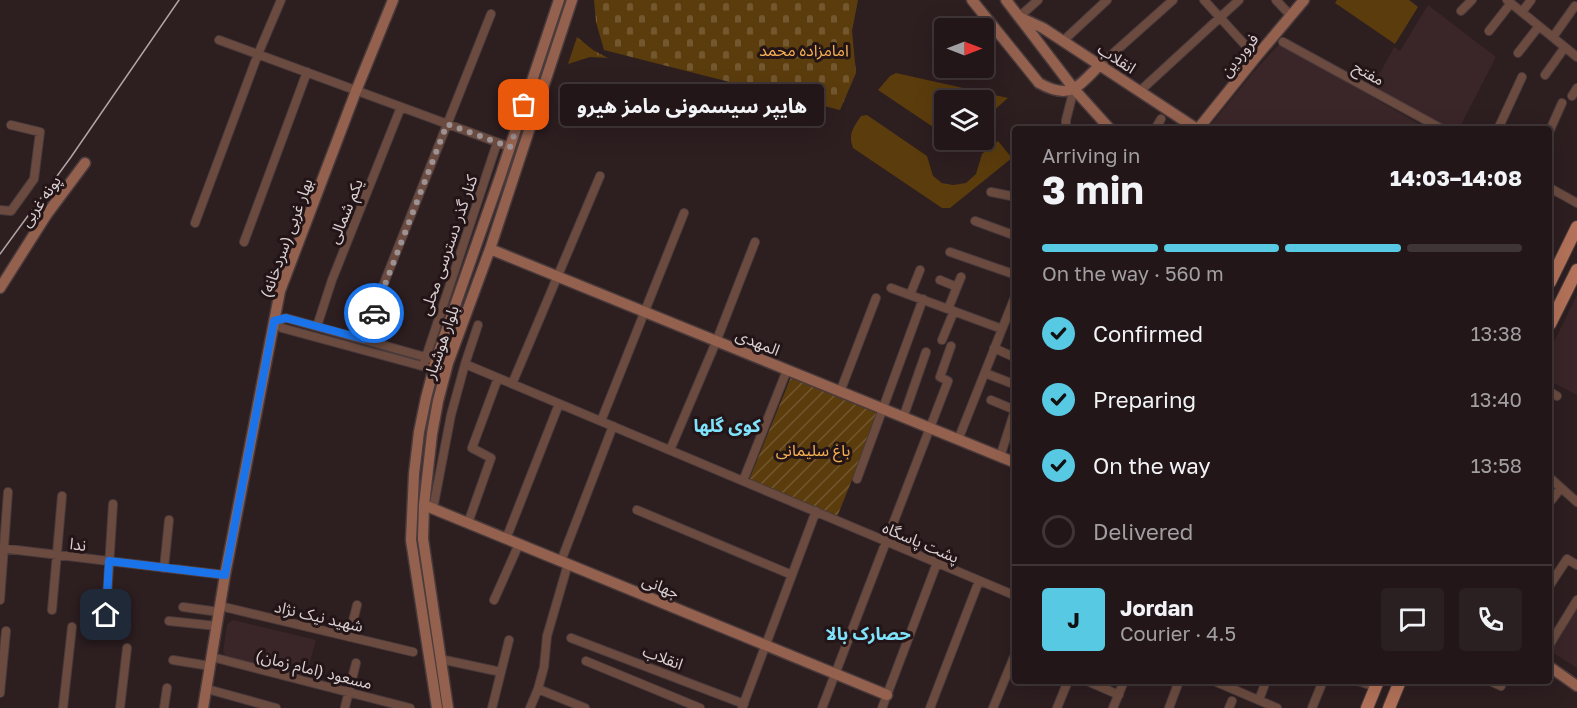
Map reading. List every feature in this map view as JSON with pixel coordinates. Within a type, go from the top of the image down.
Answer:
[{"type":"main road","points":[[1552,278],[1577,227]]},
{"type":"main road","points":[[1552,320],[1577,270]]},
{"type":"main road","points":[[1367,708],[1377,684]]},
{"type":"main road","points":[[1389,708],[1399,684]]},
{"type":"street","points":[[195,223],[258,54],[281,0]]},
{"type":"street","name":"بهار غربی (سردخانه)","points":[[203,708],[225,575],[280,291],[393,0]]},
{"type":"street","name":"بلوار هوشیار","points":[[448,708],[411,540],[412,501],[419,432],[429,363],[510,147],[559,0]]},
{"type":"street","name":"بلوار هوشیار","points":[[430,629],[423,538],[429,507],[432,434],[436,412],[448,363],[490,249],[572,0]]},
{"type":"street","points":[[972,0],[1040,83],[1060,91],[1074,89],[1173,0]]},
{"type":"street","points":[[1006,0],[1074,89],[1107,126]]},
{"type":"street","points":[[1019,17],[1038,0]]},
{"type":"street","points":[[1063,41],[1107,0]]},
{"type":"street","points":[[1204,0],[1256,57]]},
{"type":"street","points":[[1140,91],[1239,0]]},
{"type":"street","points":[[1276,0],[1291,16]]},
{"type":"street","name":"فروردین","points":[[1200,126],[1304,0]]},
{"type":"street","points":[[1461,11],[1472,0]]},
{"type":"street","points":[[1522,12],[1531,0]]},
{"type":"street","points":[[1489,31],[1509,2],[1577,57]]},
{"type":"street","points":[[1553,37],[1575,6]]},
{"type":"street","points":[[364,339],[491,14]]},
{"type":"street","name":"انقلاب","points":[[1019,17],[1043,28],[1193,126]]},
{"type":"street","points":[[1518,53],[1539,26]]},
{"type":"street","points":[[219,40],[510,147]]},
{"type":"street","name":"مفتح","points":[[1283,42],[1437,126]]},
{"type":"street","points":[[1545,75],[1565,47]]},
{"type":"street","points":[[244,242],[307,72]]},
{"type":"street","points":[[1499,126],[1522,77]]},
{"type":"street","points":[[1066,126],[1074,89]]},
{"type":"street","points":[[1552,126],[1562,103]]},
{"type":"street","name":"یکم شمالی","points":[[317,326],[332,280],[401,107]]},
{"type":"street","points":[[1157,126],[1161,119]]},
{"type":"street","points":[[0,210],[11,211],[34,179],[40,132],[11,125]]},
{"type":"street","name":"کنار گذر دسترسی محلی","points":[[429,363],[497,142]]},
{"type":"street","name":"پونه غربی","points":[[0,288],[47,214],[85,163]]},
{"type":"street","points":[[512,384],[600,176]]},
{"type":"street","points":[[1552,189],[1577,203]]},
{"type":"street","points":[[991,192],[1012,196]]},
{"type":"street","points":[[601,421],[684,213]]},
{"type":"street","points":[[975,221],[1012,235]]},
{"type":"street","points":[[670,450],[755,242]]},
{"type":"street","name":"المهدی","points":[[490,249],[1012,462]]},
{"type":"street","points":[[950,252],[1012,274]]},
{"type":"street","points":[[910,295],[920,270]]},
{"type":"street","points":[[942,340],[961,276]]},
{"type":"street","points":[[940,280],[957,287]]},
{"type":"street","points":[[891,288],[1002,329]]},
{"type":"street","points":[[840,392],[876,298]]},
{"type":"street","points":[[857,479],[923,299]]},
{"type":"street","points":[[958,440],[1012,308]]},
{"type":"street","points":[[274,321],[286,318],[317,326],[364,339],[429,363]]},
{"type":"street","points":[[274,321],[282,328],[429,363]]},
{"type":"street","points":[[429,507],[465,364],[478,325]]},
{"type":"street","points":[[822,708],[948,381],[940,377],[951,346]]},
{"type":"street","points":[[994,348],[1012,356]]},
{"type":"street","points":[[903,418],[926,352]]},
{"type":"street","points":[[465,364],[816,512],[743,706]]},
{"type":"street","points":[[743,481],[787,370]]},
{"type":"street","points":[[985,373],[1012,383]]},
{"type":"street","points":[[468,523],[491,458],[472,448],[498,378]]},
{"type":"street","points":[[991,400],[1012,409]]},
{"type":"street","points":[[506,539],[560,404]]},
{"type":"street","points":[[436,412],[451,416]]},
{"type":"street","points":[[1000,457],[1012,419]]},
{"type":"street","points":[[530,708],[544,667],[547,636],[565,563],[613,426]]},
{"type":"street","points":[[1552,480],[1577,502]]},
{"type":"street","points":[[1552,499],[1561,488]]},
{"type":"street","points":[[0,600],[2,548],[8,492]]},
{"type":"street","points":[[52,610],[62,496]]},
{"type":"street","points":[[106,615],[113,504]]},
{"type":"street","name":"جهانی","points":[[429,507],[887,695]]},
{"type":"street","points":[[637,510],[792,575]]},
{"type":"street","name":"پشت پاسگاه","points":[[816,512],[1012,594]]},
{"type":"street","points":[[164,568],[169,520]]},
{"type":"street","points":[[494,600],[519,544]]},
{"type":"street","name":"ندا","points":[[2,548],[225,575]]},
{"type":"street","points":[[1552,582],[1567,559],[1577,565]]},
{"type":"street","points":[[882,708],[937,563]]},
{"type":"street","points":[[930,708],[979,581]]},
{"type":"street","points":[[1552,642],[1577,600]]},
{"type":"street","points":[[349,637],[357,605]]},
{"type":"street","name":"شهید نیک نژاد","points":[[183,607],[220,609],[412,652]]},
{"type":"street","points":[[169,621],[217,626]]},
{"type":"street","points":[[63,708],[72,627]]},
{"type":"street","points":[[0,693],[6,631]]},
{"type":"street","name":"انقلاب","points":[[571,638],[743,706]]},
{"type":"street","points":[[492,708],[509,640]]},
{"type":"street","points":[[120,708],[127,648]]},
{"type":"street","points":[[436,654],[501,672]]},
{"type":"street","name":"بلوار هوشیار","points":[[436,654],[437,708]]},
{"type":"street","name":"مسعود (امام زمان)","points":[[172,660],[211,662],[349,692],[410,708]]},
{"type":"street","points":[[586,661],[700,708]]},
{"type":"street","points":[[993,708],[1012,662]]},
{"type":"street","points":[[345,707],[356,663]]},
{"type":"street","points":[[1552,668],[1577,686]]},
{"type":"street","points":[[1057,708],[1067,684]]},
{"type":"street","points":[[1094,684],[1119,695]]},
{"type":"street","points":[[1113,708],[1123,684]]},
{"type":"street","points":[[1169,708],[1178,684]]},
{"type":"street","points":[[1221,684],[1277,708]]},
{"type":"street","points":[[1259,700],[1265,684]]},
{"type":"street","points":[[1312,708],[1322,684]]},
{"type":"street","points":[[1497,684],[1501,686]]},
{"type":"street","points":[[164,708],[167,688]]},
{"type":"street","points":[[207,689],[276,708]]},
{"type":"street","points":[[538,689],[585,708]]},
{"type":"shaded area","points":[[1428,5],[1496,57],[1461,126],[1442,126],[1373,86],[1394,47],[1400,51]]},
{"type":"shaded area","points":[[1279,44],[1423,126],[1210,126]]},
{"type":"shaded area","points":[[1577,295],[1577,395],[1552,382],[1552,346]]},
{"type":"shaded area","points":[[1577,608],[1577,668],[1552,652],[1552,648]]},
{"type":"shaded area","points":[[233,620],[316,640],[305,679],[229,660],[223,652],[227,624]]},
{"type":"green space","name":"امامزاده محمد","points":[[594,0],[858,0],[852,31],[856,73],[840,110],[604,50],[596,22]]},
{"type":"green space","points":[[1337,0],[1409,0],[1418,7],[1395,44],[1335,3]]},
{"type":"green space","points":[[577,37],[608,58],[590,57],[568,64]]},
{"type":"green space","points":[[896,73],[972,90],[934,90],[934,128],[878,90],[890,76]]},
{"type":"green space","points":[[994,95],[1008,98],[994,110]]},
{"type":"green space","points":[[867,115],[927,156],[933,176],[942,183],[953,185],[966,183],[976,174],[982,154],[987,150],[994,150],[994,144],[998,141],[1012,158],[950,208],[942,208],[853,148],[852,131],[861,116]]},
{"type":"green space","name":"باغ سلیمانی","points":[[791,377],[879,413],[837,517],[749,480]]},
{"type":"tram line","points":[[0,254],[71,157],[179,0]]},
{"type":"way so far","points":[[374,313],[447,124],[510,147],[524,105]]},
{"type":"place","name":"هایپر سیسمونی مامز هیرو","points":[[524,105]]},
{"type":"district","name":"کوی گلها","points":[[727,426]]},
{"type":"district","name":"حصارک بالا","points":[[868,634]]},
{"type":"route","points":[[106,615],[109,561],[225,575],[274,321],[286,318],[364,339],[374,313]]}]
